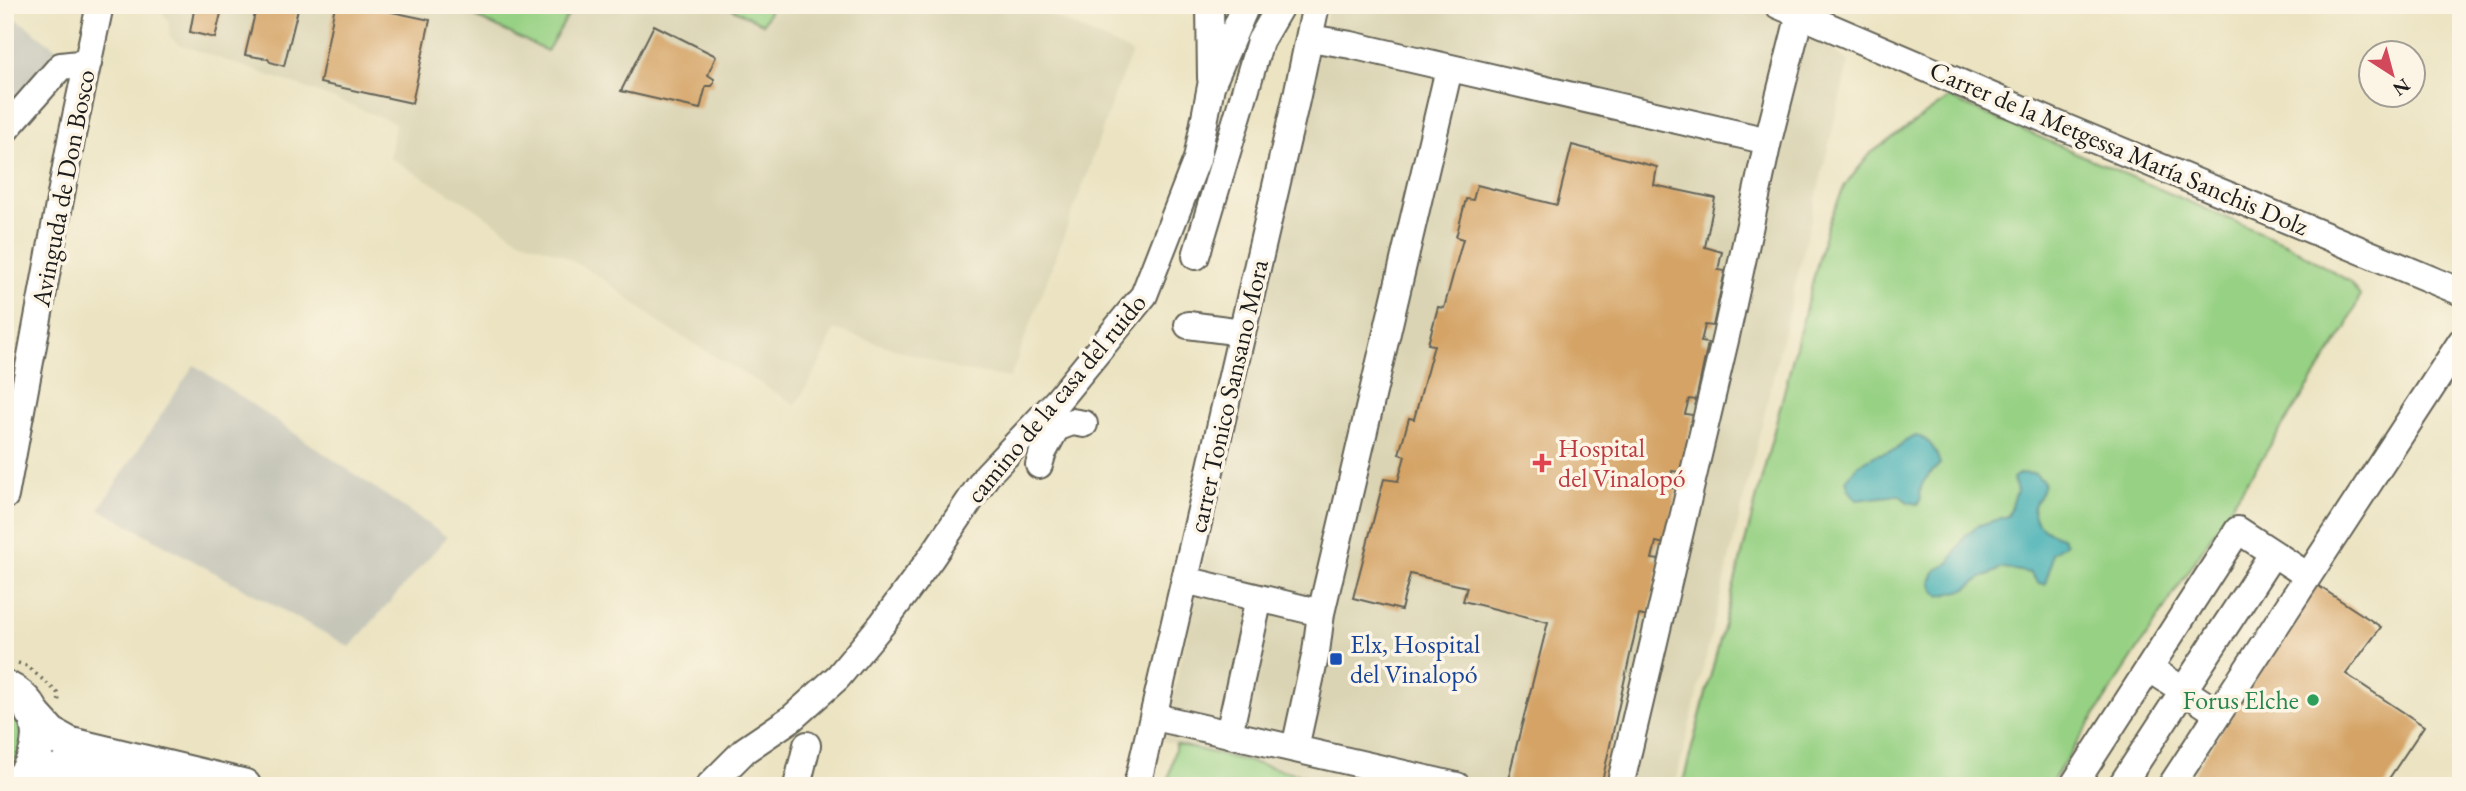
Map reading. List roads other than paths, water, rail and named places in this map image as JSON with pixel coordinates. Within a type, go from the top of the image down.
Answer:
[{"type":"main road","points":[[5,687],[22,698],[51,734],[69,744],[244,786]]},
{"type":"main road","points":[[22,779],[36,758],[39,743],[32,713]]},
{"type":"main road","points":[[22,779],[63,771],[127,786]]},
{"type":"street","name":"Avinguda de Don Bosco","points":[[5,496],[72,135],[100,5]]},
{"type":"street","points":[[1210,5],[1212,86]]},
{"type":"street","points":[[1212,86],[1246,5]]},
{"type":"street","points":[[1196,256],[1260,41],[1281,5]]},
{"type":"street","name":"carrer Tonico Sansano Mora","points":[[1137,786],[1155,717],[1316,5]]},
{"type":"street","points":[[1620,786],[1726,336],[1768,141],[1789,10]]},
{"type":"street","name":"Carrer de la Metgessa María Sanchis Dolz","points":[[1789,10],[2461,292]]},
{"type":"street","points":[[1310,38],[1768,141]]},
{"type":"street","points":[[5,130],[61,66],[88,63]]},
{"type":"street","points":[[1295,748],[1316,652],[1321,613],[1449,69]]},
{"type":"street","name":"camino de la casa del ruido","points":[[709,786],[745,750],[792,718],[838,677],[891,612],[987,475],[1058,400],[1144,295],[1197,159],[1212,86]]},
{"type":"street","points":[[1188,325],[1242,332]]},
{"type":"street","points":[[2171,786],[2461,342]]},
{"type":"street","points":[[1039,465],[1056,428],[1072,422],[1084,424]]},
{"type":"street","points":[[2073,786],[2238,530],[2308,576]]},
{"type":"street","points":[[2121,786],[2273,553]]},
{"type":"street","points":[[1185,580],[1321,613]]},
{"type":"street","points":[[1229,734],[1259,598]]},
{"type":"street","points":[[2149,667],[2218,713]]},
{"type":"street","points":[[1155,717],[1457,786]]},
{"type":"street","points":[[1147,748],[1169,730],[1183,724]]},
{"type":"street","points":[[797,786],[807,745]]},
{"type":"water","points":[[1916,436],[1925,439],[1932,446],[1940,464],[1923,483],[1918,504],[1908,502],[1899,495],[1857,500],[1849,490],[1846,480],[1857,466],[1876,455],[1897,449]]},
{"type":"water","points":[[2020,473],[2035,474],[2044,482],[2033,510],[2034,516],[2040,526],[2062,537],[2066,544],[2052,553],[2045,584],[2038,583],[2030,573],[2003,568],[1981,578],[1967,589],[1940,596],[1931,581],[1936,570],[1949,563],[1966,535],[1977,526],[2008,516],[2017,491],[2013,478]]},
{"type":"place","name":"Hospital del Vinalopó","points":[[1542,463]]},
{"type":"place","name":"Elx, Hospital del Vinalopó","points":[[1336,659]]},
{"type":"place","name":"Forus Elche","points":[[2313,700]]}]
